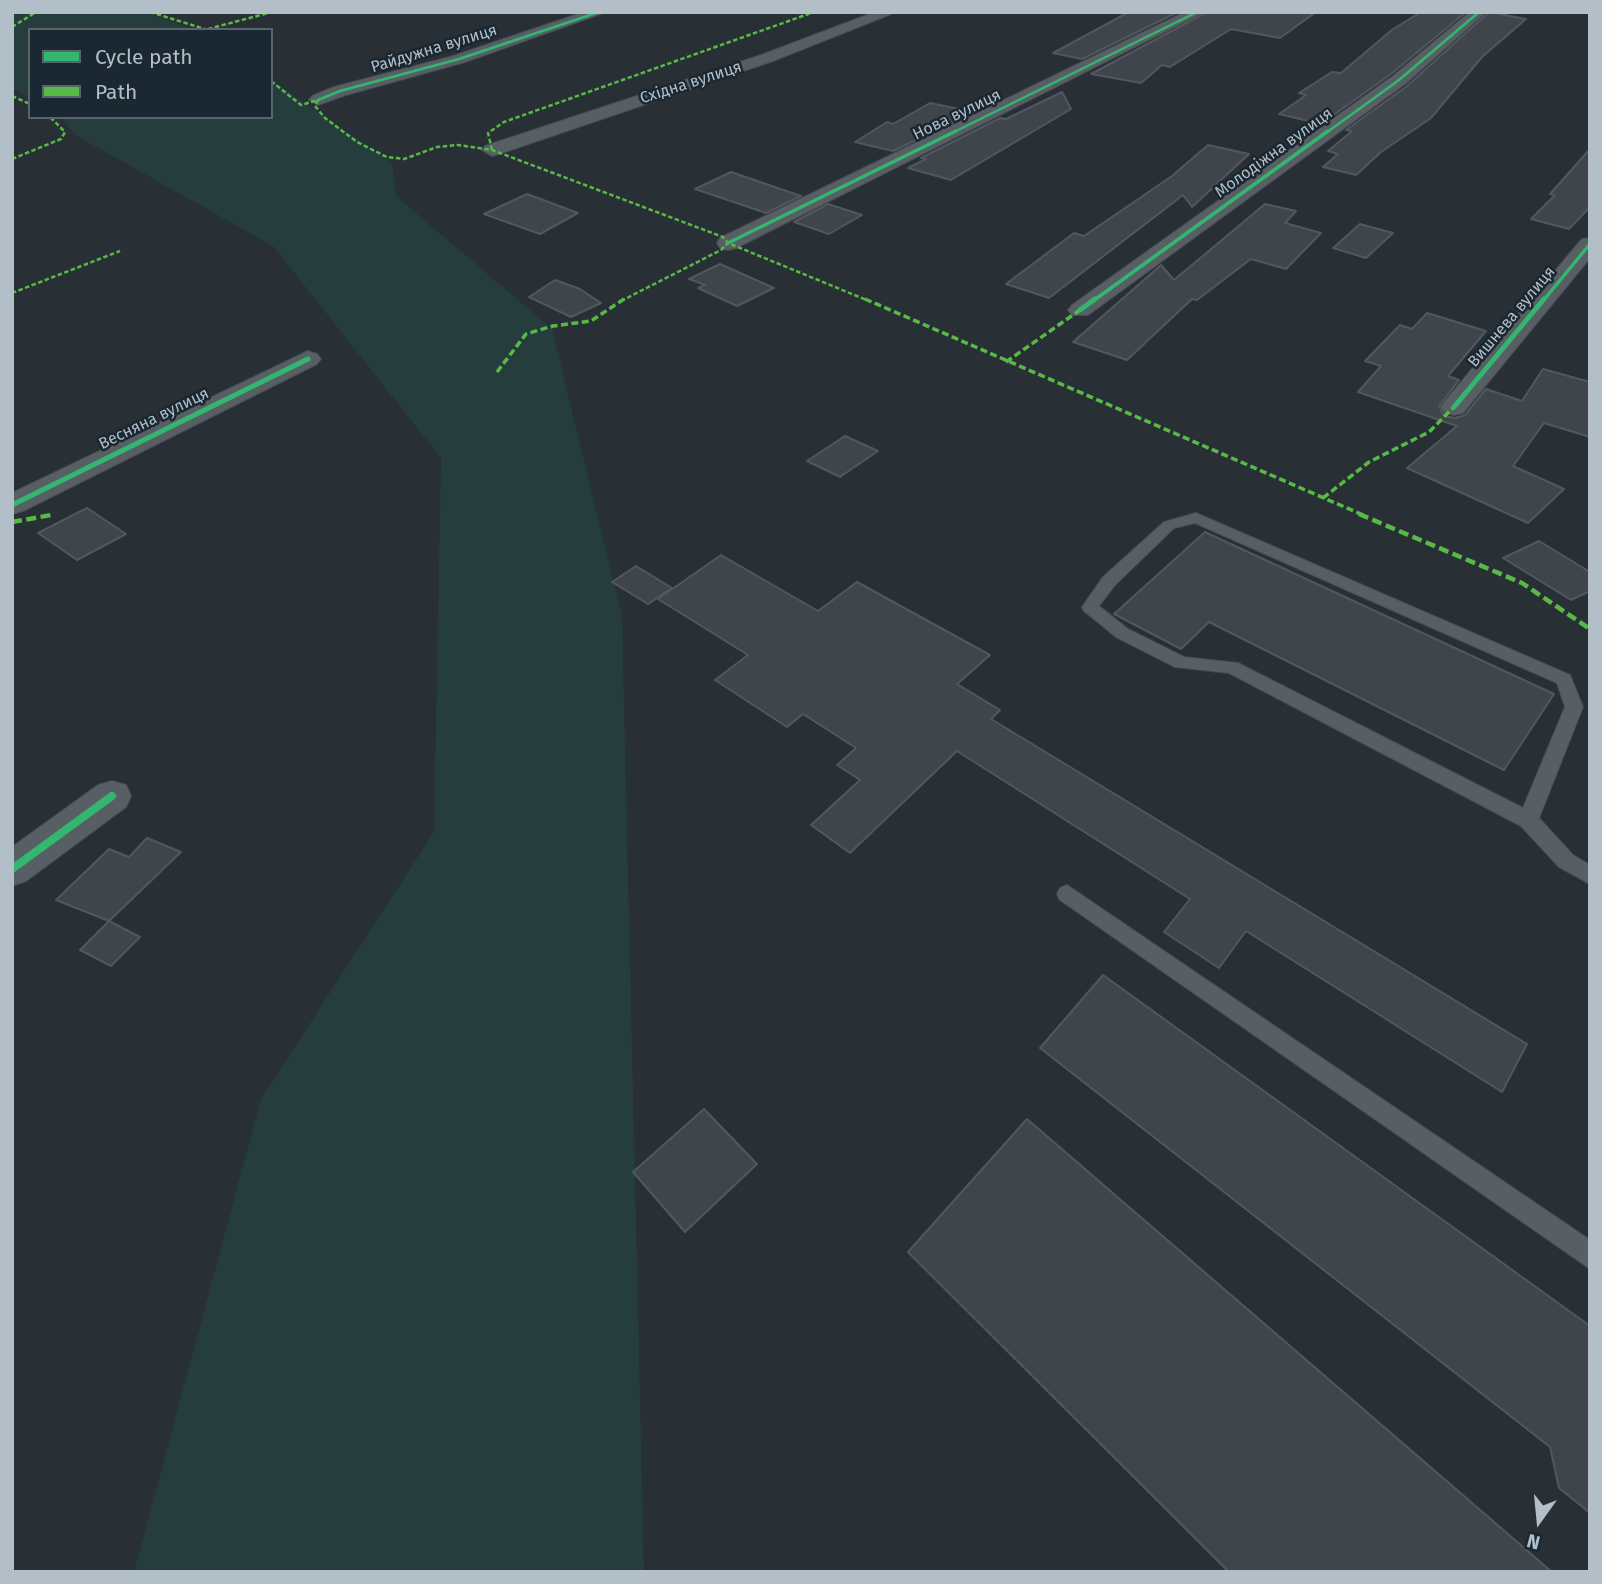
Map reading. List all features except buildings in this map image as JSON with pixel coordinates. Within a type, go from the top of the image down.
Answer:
[{"type":"street","name":"Райдужна вулиця","points":[[317,100],[340,91],[459,59],[599,12]]},
{"type":"street","name":"Східна вулиця","points":[[492,150],[767,58],[889,12]]},
{"type":"street","name":"Нова вулиця","points":[[728,243],[1197,12]]},
{"type":"street","name":"Молодіжна вулиця","points":[[1080,310],[1399,80],[1479,12]]},
{"type":"street","name":"Вишнева вулиця","points":[[1454,407],[1590,244]]},
{"type":"street","name":"Весняна вулиця","points":[[12,505],[308,359]]},
{"type":"street","points":[[12,869],[112,796]]},
{"type":"lane","points":[[1528,820],[1574,707],[1564,679],[1196,518],[1169,525],[1109,581],[1090,607],[1122,634],[1181,663],[1232,667],[1528,820],[1566,861],[1590,876]]},
{"type":"lane","points":[[1067,894],[1590,1256]]},
{"type":"green space","points":[[12,12],[144,12],[190,28],[28,28],[28,96],[12,89]]},
{"type":"green space","points":[[273,81],[392,163],[396,196],[552,329],[622,617],[644,1572],[134,1572],[261,1099],[434,832],[441,458],[273,246],[77,136],[62,119],[273,119]]},
{"type":"marked path","points":[[12,27],[36,12]]},
{"type":"marked path","points":[[150,12],[202,28]]},
{"type":"marked path","points":[[212,28],[272,12]]},
{"type":"marked path","points":[[492,150],[488,133],[504,122],[814,12]]},
{"type":"marked path","points":[[273,83],[301,105],[318,100],[315,106],[325,118],[357,142],[387,157],[404,159],[437,147],[458,145],[492,150],[723,237],[728,243],[906,316],[1099,403],[1522,583],[1590,629]]},
{"type":"marked path","points":[[12,96],[28,103]]},
{"type":"marked path","points":[[12,159],[61,139],[65,132],[52,119]]},
{"type":"marked path","points":[[497,372],[526,334],[553,326],[591,321],[631,294],[721,250],[728,243]]},
{"type":"marked path","points":[[12,293],[120,251]]},
{"type":"marked path","points":[[1006,362],[1080,310]]},
{"type":"marked path","points":[[1323,498],[1369,462],[1429,432],[1454,407]]},
{"type":"marked path","points":[[12,522],[51,515]]},
{"type":"cycle path","points":[[318,100],[340,91],[459,59],[599,12]]},
{"type":"cycle path","points":[[728,243],[1197,12]]},
{"type":"cycle path","points":[[1080,310],[1399,80],[1479,12]]},
{"type":"cycle path","points":[[1454,407],[1590,244]]},
{"type":"cycle path","points":[[12,505],[308,359]]},
{"type":"cycle path","points":[[12,869],[112,796]]}]
